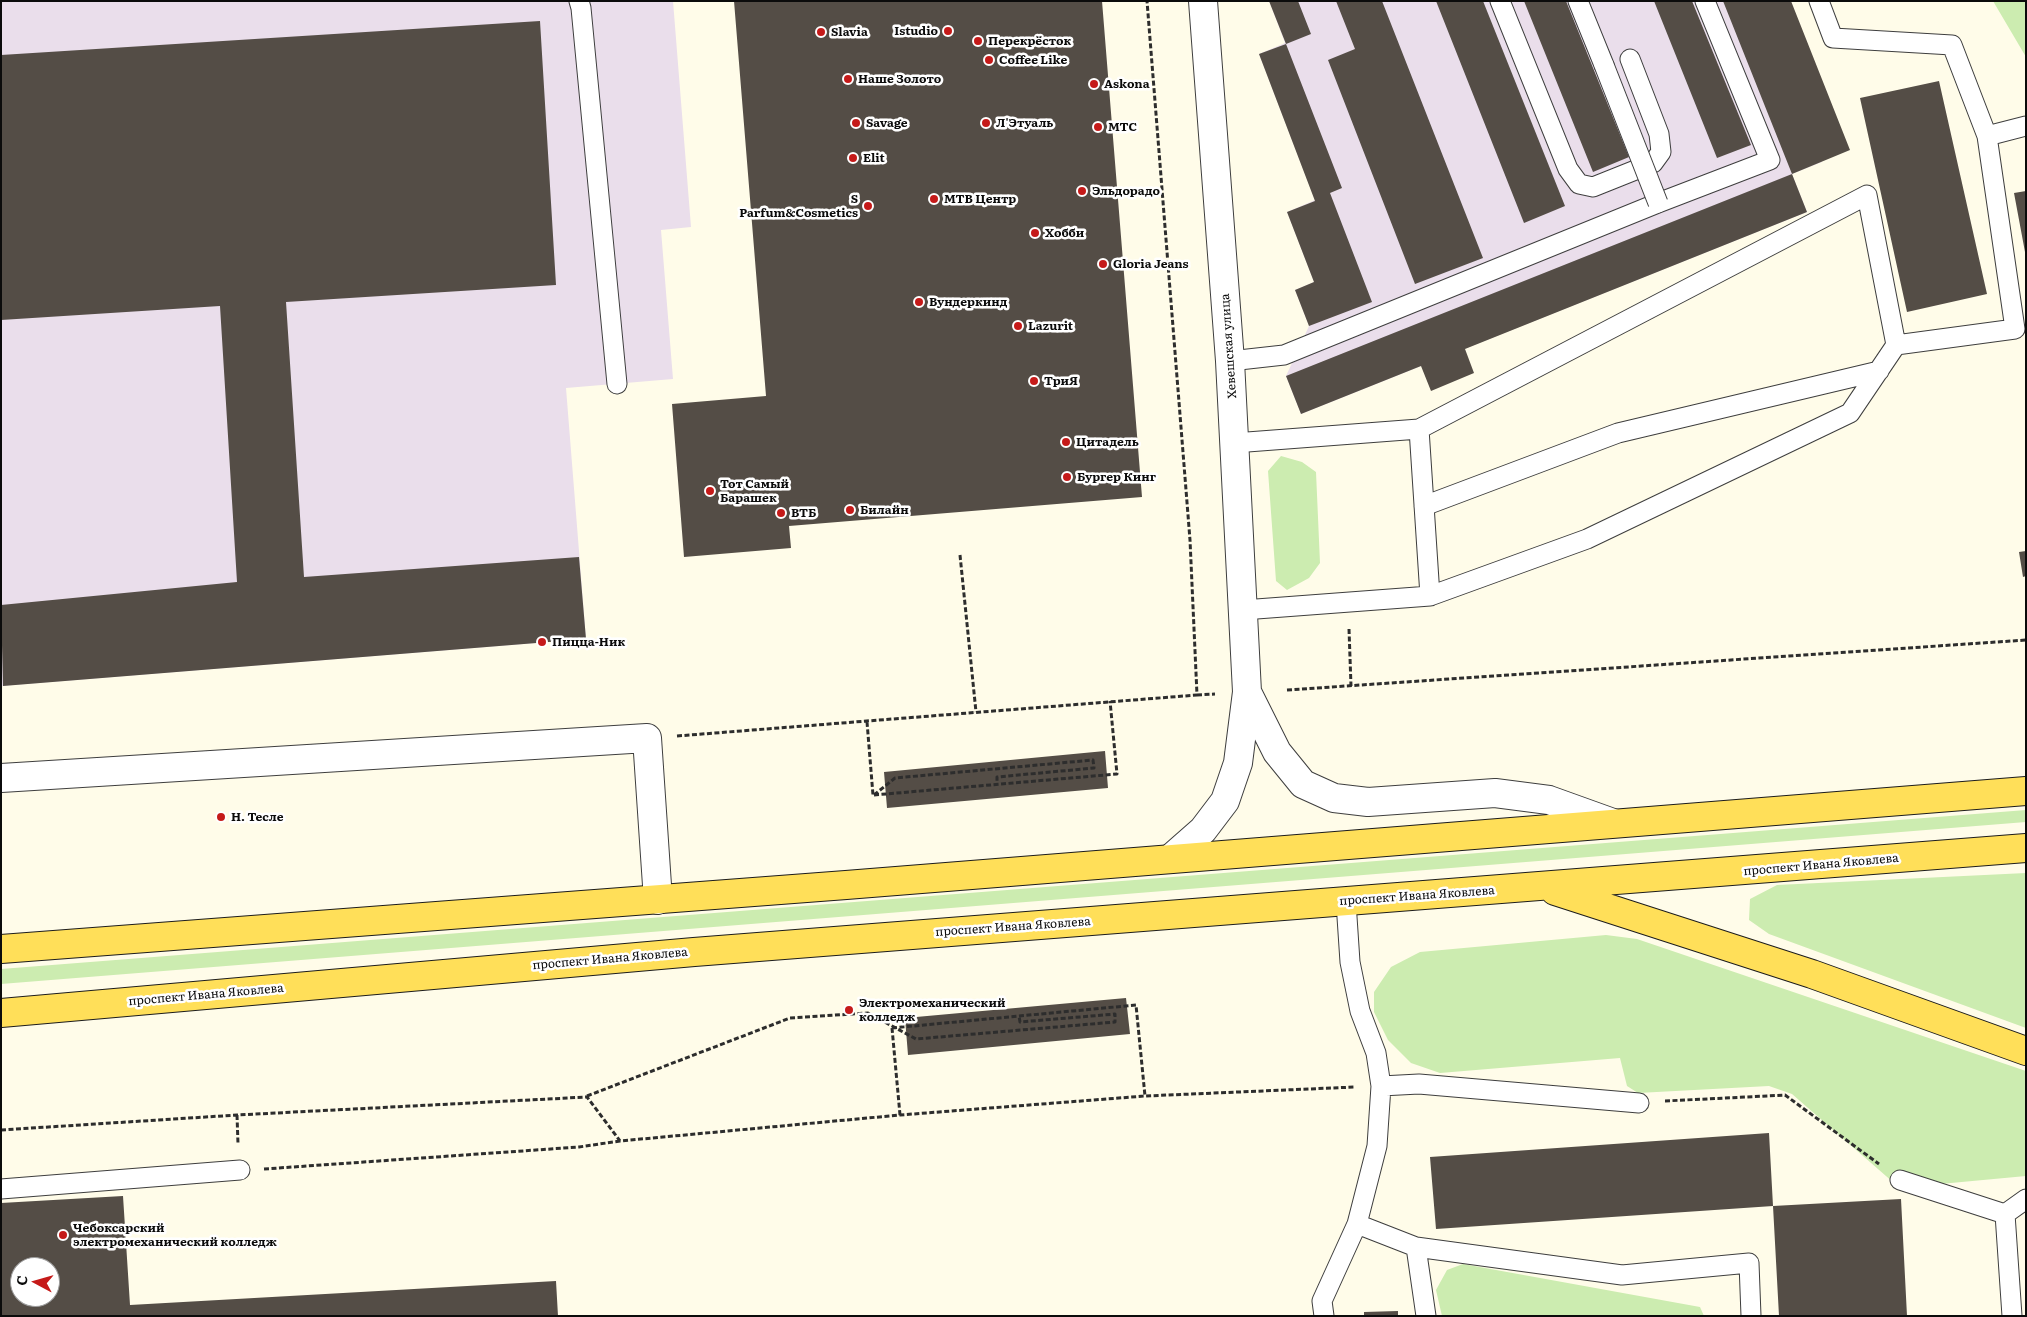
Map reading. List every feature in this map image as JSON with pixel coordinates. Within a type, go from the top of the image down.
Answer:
[{"type":"main road","points":[[1,949],[658,900],[2026,791]]},
{"type":"main road","name":"проспект Ивана Яковлева","points":[[1,1013],[694,952],[2026,848]]},
{"type":"main road","points":[[1542,887],[1812,974],[2026,1051]]},
{"type":"street","name":"Хевешская улица","points":[[1203,1],[1230,361],[1247,692]]},
{"type":"street","points":[[1247,692],[1277,752],[1303,784],[1334,798],[1368,802],[1495,793],[1548,800],[1613,823]]},
{"type":"street","points":[[1170,859],[1204,830],[1225,802],[1238,763],[1247,692]]},
{"type":"street","points":[[1,778],[660,737],[658,900]]},
{"type":"lane","points":[[578,1],[581,8],[617,384]]},
{"type":"lane","points":[[1500,1],[1568,169],[1579,184],[1593,187],[1652,163],[1661,152],[1659,134],[1630,59]]},
{"type":"lane","points":[[1578,1],[1658,203]]},
{"type":"lane","points":[[1230,361],[1284,355],[1658,203],[1770,160],[1705,1]]},
{"type":"lane","points":[[1819,1],[1833,38],[1952,45],[1987,136],[2015,329],[1896,346]]},
{"type":"lane","points":[[1987,136],[2026,126]]},
{"type":"lane","points":[[1234,443],[1419,429],[1867,195],[1896,346],[1850,414],[1587,539],[1430,596],[1243,610]]},
{"type":"lane","points":[[1424,506],[1618,433],[1879,371]]},
{"type":"lane","points":[[1419,429],[1430,596]]},
{"type":"lane","points":[[1310,1316],[1323,1308],[1357,1224],[1378,1146],[1381,1086],[1376,1054],[1360,1010],[1350,962],[1346,902]]},
{"type":"lane","points":[[1381,1086],[1419,1084],[1639,1102]]},
{"type":"lane","points":[[1,1189],[240,1170]]},
{"type":"lane","points":[[1900,1180],[2005,1214]]},
{"type":"lane","points":[[2005,1214],[2026,1199]]},
{"type":"lane","points":[[2005,1214],[2012,1316]]},
{"type":"lane","points":[[1357,1224],[1416,1247],[1622,1275],[1749,1262],[1751,1316]]},
{"type":"lane","points":[[1416,1247],[1426,1316]]},
{"type":"path","points":[[1146,1],[1190,540],[1197,694]]},
{"type":"path","points":[[960,555],[976,712]]},
{"type":"path","points":[[1348,603],[1351,686]]},
{"type":"path","points":[[1287,690],[2026,640]]},
{"type":"path","points":[[660,737],[1215,694]]},
{"type":"path","points":[[874,796],[1117,774],[1110,701]]},
{"type":"path","points":[[867,722],[874,796]]},
{"type":"path","points":[[874,796],[895,778],[1093,760],[1094,768],[997,777],[997,784]]},
{"type":"path","points":[[892,1028],[1136,1004],[1145,1096]]},
{"type":"path","points":[[1,1130],[247,1114],[587,1096],[790,1018],[868,1013],[892,1028],[916,1039],[1115,1022],[1115,1014],[1020,1022],[1019,1016]]},
{"type":"path","points":[[892,1028],[900,1115]]},
{"type":"path","points":[[240,1170],[579,1147],[620,1141],[900,1115],[1145,1096],[1356,1087]]},
{"type":"path","points":[[1639,1102],[1785,1095],[1900,1180]]},
{"type":"path","points":[[587,1096],[620,1141]]},
{"type":"shaded area","points":[[1,1],[673,1],[691,227],[661,230],[673,379],[566,388],[586,639],[1,686]]},
{"type":"shaded area","points":[[1269,1],[1758,1],[1822,162],[1792,174],[1807,212],[1301,414],[1286,376],[1309,326],[1295,290],[1314,282],[1287,212],[1315,200],[1259,54],[1285,43]]},
{"type":"green space","points":[[1993,1],[2026,1],[2026,57]]},
{"type":"green space","points":[[1281,456],[1302,462],[1316,472],[1320,563],[1309,578],[1287,590],[1276,581],[1268,471]]},
{"type":"green space","points":[[2026,810],[2026,822],[1,984],[1,969]]},
{"type":"green space","points":[[2026,873],[2026,1028],[1769,934],[1749,920],[1750,899],[1777,885]]},
{"type":"green space","points":[[1606,935],[1637,939],[2026,1071],[2026,1176],[1908,1187],[1894,1183],[1792,1094],[1769,1086],[1638,1093],[1627,1086],[1620,1058],[1440,1073],[1411,1063],[1388,1040],[1374,1012],[1374,992],[1391,967],[1420,952]]},
{"type":"green space","points":[[1463,1264],[1700,1307],[1704,1316],[1442,1316],[1436,1290],[1447,1270]]},
{"type":"building","name":"МТВ Центр","points":[[734,1],[1102,1],[1142,497],[789,526],[791,548],[684,557],[672,404],[766,396]]},
{"type":"building","points":[[1269,1],[1298,1],[1311,34],[1286,44]]},
{"type":"building","points":[[1336,1],[1382,1],[1483,258],[1415,284],[1328,60],[1355,49]]},
{"type":"building","points":[[1436,1],[1483,1],[1565,206],[1524,223]]},
{"type":"building","points":[[1524,1],[1566,1],[1629,157],[1593,172]]},
{"type":"building","points":[[1654,1],[1692,1],[1751,145],[1717,158]]},
{"type":"building","points":[[1723,1],[1791,1],[1850,150],[1792,174]]},
{"type":"building","points":[[540,21],[556,285],[286,302],[304,577],[579,557],[586,639],[3,686],[1,605],[237,582],[220,306],[1,320],[1,55]]},
{"type":"building","points":[[1286,44],[1342,188],[1330,193],[1372,302],[1309,326],[1295,290],[1314,282],[1287,212],[1315,201],[1259,54]]},
{"type":"building","points":[[1939,81],[1987,294],[1907,312],[1860,98]]},
{"type":"building","points":[[1792,174],[1807,212],[1465,349],[1474,373],[1431,391],[1421,366],[1301,414],[1286,376]]},
{"type":"building","points":[[2026,191],[2026,252],[2025,252],[2014,193]]},
{"type":"building","points":[[2026,551],[2026,576],[2023,577],[2019,552]]},
{"type":"building","points":[[1105,751],[1108,788],[887,808],[884,772]]},
{"type":"building","points":[[1126,998],[1130,1034],[908,1055],[905,1018]]},
{"type":"building","points":[[1769,1133],[1773,1206],[1436,1229],[1430,1157]]},
{"type":"building","name":"Чебоксарский электромеханический колледж","points":[[123,1196],[130,1305],[556,1281],[558,1316],[1,1316],[1,1203]]},
{"type":"building","points":[[1901,1199],[1907,1316],[1779,1316],[1773,1206]]},
{"type":"building","points":[[1398,1311],[1398,1316],[1364,1316],[1364,1312]]},
{"type":"place","name":"Istudio","points":[[948,31]]},
{"type":"place","name":"Slavia","points":[[821,32]]},
{"type":"place","name":"Перекрёсток","points":[[978,41]]},
{"type":"place","name":"Coffee Like","points":[[989,60]]},
{"type":"place","name":"Наше Золото","points":[[848,79]]},
{"type":"place","name":"Askona","points":[[1094,84]]},
{"type":"place","name":"Savage","points":[[856,123]]},
{"type":"place","name":"Л'Этуаль","points":[[986,123]]},
{"type":"place","name":"МТС","points":[[1098,127]]},
{"type":"place","name":"Elit","points":[[853,158]]},
{"type":"place","name":"Эльдорадо","points":[[1082,191]]},
{"type":"place","name":"МТВ Центр","points":[[934,199]]},
{"type":"place","name":"S Parfum&Cosmetics","points":[[868,206]]},
{"type":"place","name":"Хобби","points":[[1035,233]]},
{"type":"place","name":"Gloria Jeans","points":[[1103,264]]},
{"type":"place","name":"Вундеркинд","points":[[919,302]]},
{"type":"place","name":"Lazurit","points":[[1018,326]]},
{"type":"place","name":"ТриЯ","points":[[1034,381]]},
{"type":"place","name":"Цитадель","points":[[1066,442]]},
{"type":"place","name":"Бургер Кинг","points":[[1067,477]]},
{"type":"place","name":"Тот Самый Барашек","points":[[710,491]]},
{"type":"place","name":"Билайн","points":[[850,510]]},
{"type":"place","name":"ВТБ","points":[[781,513]]},
{"type":"place","name":"Пицца-Ник","points":[[542,642]]},
{"type":"place","name":"Н. Тесле","points":[[221,817]]},
{"type":"place","name":"Электромеханический колледж","points":[[849,1010]]},
{"type":"place","name":"Чебоксарский электромеханический колледж","points":[[63,1235]]}]
